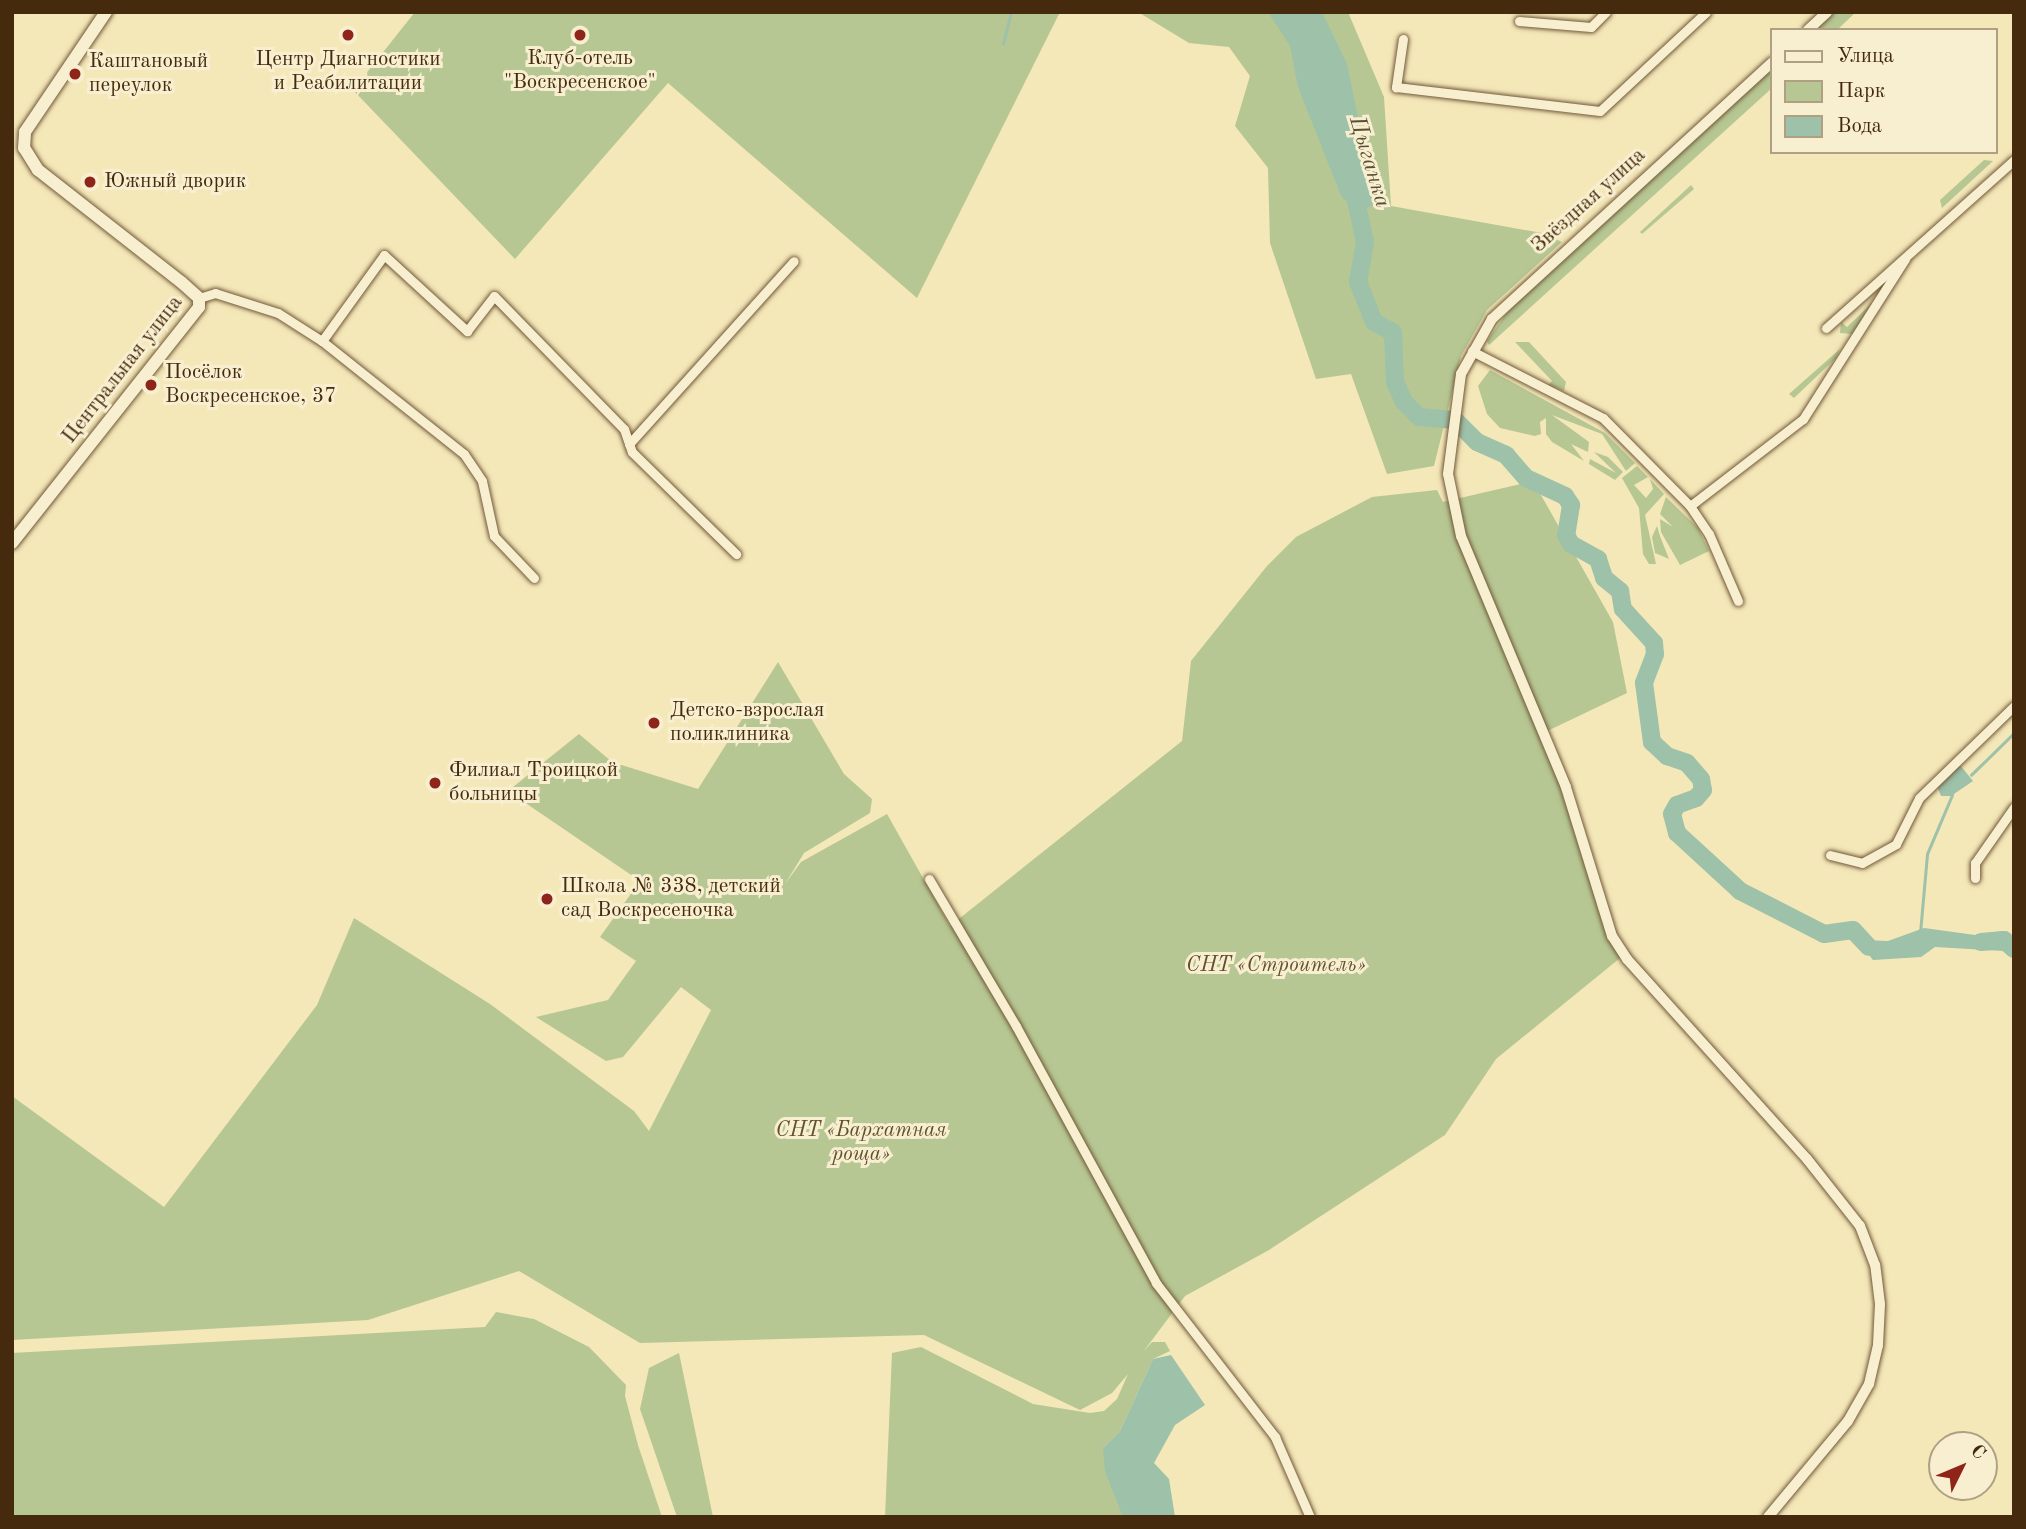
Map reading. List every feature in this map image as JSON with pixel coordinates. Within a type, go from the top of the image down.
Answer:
[{"type":"main road","name":"Центральная улица","points":[[12,543],[199,307],[199,298],[27,159],[25,132],[106,12]]},
{"type":"street","points":[[1519,21],[1591,27],[1606,12]]},
{"type":"street","points":[[1403,39],[1396,87],[1600,111],[1706,12]]},
{"type":"street","points":[[1810,28],[1828,12]]},
{"type":"street","name":"Звёздная улица","points":[[1768,1517],[1848,1421],[1869,1384],[1878,1345],[1880,1304],[1875,1265],[1860,1226],[1815,1168],[1627,959],[1612,936],[1566,787],[1461,536],[1448,474],[1457,388],[1472,351],[1492,319],[1570,243],[1770,64]]},
{"type":"street","points":[[1826,328],[2014,160]]},
{"type":"street","points":[[322,341],[384,255],[467,331],[494,296],[624,429],[629,444],[736,554]]},
{"type":"street","points":[[1690,506],[1803,419],[1905,259]]},
{"type":"street","points":[[629,444],[794,261]]},
{"type":"street","points":[[199,298],[215,293],[278,313],[322,341],[464,454],[482,481],[494,536],[534,578]]},
{"type":"street","points":[[1472,351],[1603,418],[1690,506],[1709,534],[1738,601]]},
{"type":"street","points":[[1830,855],[1862,863],[1896,844],[1919,798],[2014,706]]},
{"type":"street","points":[[1975,878],[1975,863],[2014,807]]},
{"type":"street","points":[[929,879],[1016,1026],[1156,1283],[1275,1437],[1310,1517]]},
{"type":"green space","name":"Клуб-отель \"Воскресенское\"","points":[[415,12],[1060,12],[917,298],[668,83],[515,259],[353,90]]},
{"type":"green space","points":[[1138,12],[1348,12],[1384,97],[1391,206],[1542,233],[1562,242],[1487,310],[1461,356],[1434,466],[1387,474],[1351,374],[1316,379],[1270,243],[1268,168],[1235,126],[1250,76],[1229,47],[1189,43]]},
{"type":"green space","points":[[1834,12],[1856,12],[1839,28],[1817,28]]},
{"type":"green space","points":[[1770,71],[1770,90],[1489,345],[1487,341],[1508,311]]},
{"type":"green space","points":[[1984,160],[1993,161],[1942,208],[1940,200]]},
{"type":"green space","points":[[1691,185],[1694,189],[1642,234],[1640,232]]},
{"type":"green space","points":[[1872,303],[1852,334],[1840,333],[1841,322],[1847,327]]},
{"type":"green space","points":[[1515,342],[1529,342],[1566,382],[1564,391],[1548,385],[1552,381]]},
{"type":"green space","points":[[1840,349],[1836,358],[1794,398],[1789,394]]},
{"type":"green space","points":[[1490,370],[1605,433],[1635,463],[1626,471],[1602,434],[1552,415],[1589,442],[1588,452],[1571,444],[1584,461],[1552,442],[1546,434],[1546,418],[1540,422],[1541,434],[1535,436],[1500,428],[1487,414],[1478,386]]},
{"type":"green space","points":[[1594,452],[1608,457],[1623,472],[1615,480],[1589,464],[1590,459],[1616,473]]},
{"type":"green space","points":[[1637,466],[1648,477],[1634,485],[1646,498],[1653,489],[1650,479],[1664,494],[1645,515],[1656,564],[1649,564],[1643,554],[1639,508],[1622,478]]},
{"type":"green space","points":[[1533,481],[1613,622],[1627,693],[1541,734],[1625,954],[1496,1059],[1445,1135],[1269,1250],[1185,1296],[1143,1352],[1152,1342],[1165,1342],[1170,1351],[1153,1359],[1120,1431],[1103,1448],[1123,1517],[885,1517],[892,1353],[921,1347],[1033,1404],[1090,1413],[1104,1411],[1117,1399],[1128,1374],[1112,1393],[1080,1410],[924,1335],[640,1343],[519,1271],[368,1320],[12,1340],[12,1096],[164,1207],[317,1005],[354,918],[490,1004],[634,1111],[649,1131],[711,1010],[681,987],[623,1057],[606,1061],[536,1017],[608,1000],[636,961],[600,937],[640,881],[508,791],[579,734],[612,762],[698,789],[778,662],[844,774],[872,799],[870,813],[804,853],[785,884],[801,862],[887,814],[950,926],[1182,741],[1191,661],[1267,566],[1296,537],[1372,497],[1437,490],[1443,502]]},
{"type":"green space","points":[[1666,497],[1698,528],[1709,551],[1680,565],[1661,532],[1660,519],[1673,527],[1660,514]]},
{"type":"green space","points":[[1657,526],[1669,559],[1655,553],[1652,537]]},
{"type":"green space","points":[[496,1312],[534,1319],[589,1347],[626,1385],[625,1396],[638,1445],[662,1517],[12,1517],[12,1353],[485,1327]]},
{"type":"green space","points":[[679,1353],[713,1517],[677,1517],[640,1409],[649,1368]]},
{"type":"water","points":[[1268,12],[1322,12],[1347,64],[1376,204],[1361,210],[1342,198],[1298,87],[1290,46]]},
{"type":"water","points":[[1960,765],[1973,781],[1951,796],[1941,796],[1937,786]]},
{"type":"water","points":[[1924,928],[1975,935],[2003,931],[2004,951],[1935,947],[1921,957],[1873,960],[1853,934],[1857,930],[1863,940],[1888,941]]},
{"type":"water","points":[[1171,1355],[1205,1405],[1175,1425],[1154,1463],[1169,1479],[1175,1517],[1123,1517],[1105,1471],[1103,1448],[1120,1431],[1153,1359]]},
{"type":"waterway","points":[[1003,44],[1011,12]]},
{"type":"waterway","name":"Цыганка","points":[[1353,187],[1365,242],[1358,282],[1374,322],[1393,332],[1395,382],[1404,402],[1419,417],[1455,420],[1477,442],[1506,455],[1526,478],[1565,496],[1571,505],[1566,535],[1571,544],[1598,559],[1604,578],[1620,591],[1623,609],[1654,643],[1655,654],[1644,683],[1652,742],[1667,756],[1687,763],[1701,779],[1703,790],[1696,798],[1677,805],[1672,814],[1677,833],[1740,891],[1824,934],[1853,930],[1869,947]]},
{"type":"waterway","points":[[1971,775],[2014,733]]},
{"type":"waterway","points":[[1920,933],[1927,854],[1952,795]]},
{"type":"waterway","name":"Цыганка","points":[[1981,942],[2004,940],[2014,949]]},
{"type":"place","name":"Центр Диагностики и Реабилитации","points":[[348,35]]},
{"type":"place","name":"Клуб-отель \"Воскресенское\"","points":[[580,35]]},
{"type":"place","name":"Каштановый переулок","points":[[75,74]]},
{"type":"place","name":"Южный дворик","points":[[90,182]]},
{"type":"place","name":"Посёлок Воскресенское, 37","points":[[151,385]]},
{"type":"place","name":"Детско-взрослая поликлиника","points":[[654,723]]},
{"type":"place","name":"Филиал Троицкой больницы","points":[[435,783]]},
{"type":"place","name":"Школа № 338, детский сад Воскресеночка","points":[[547,899]]},
{"type":"park label","name":"СНТ «Строитель»","points":[[1276,966]]},
{"type":"park label","name":"СНТ «Бархатная роща»","points":[[861,1143]]}]
